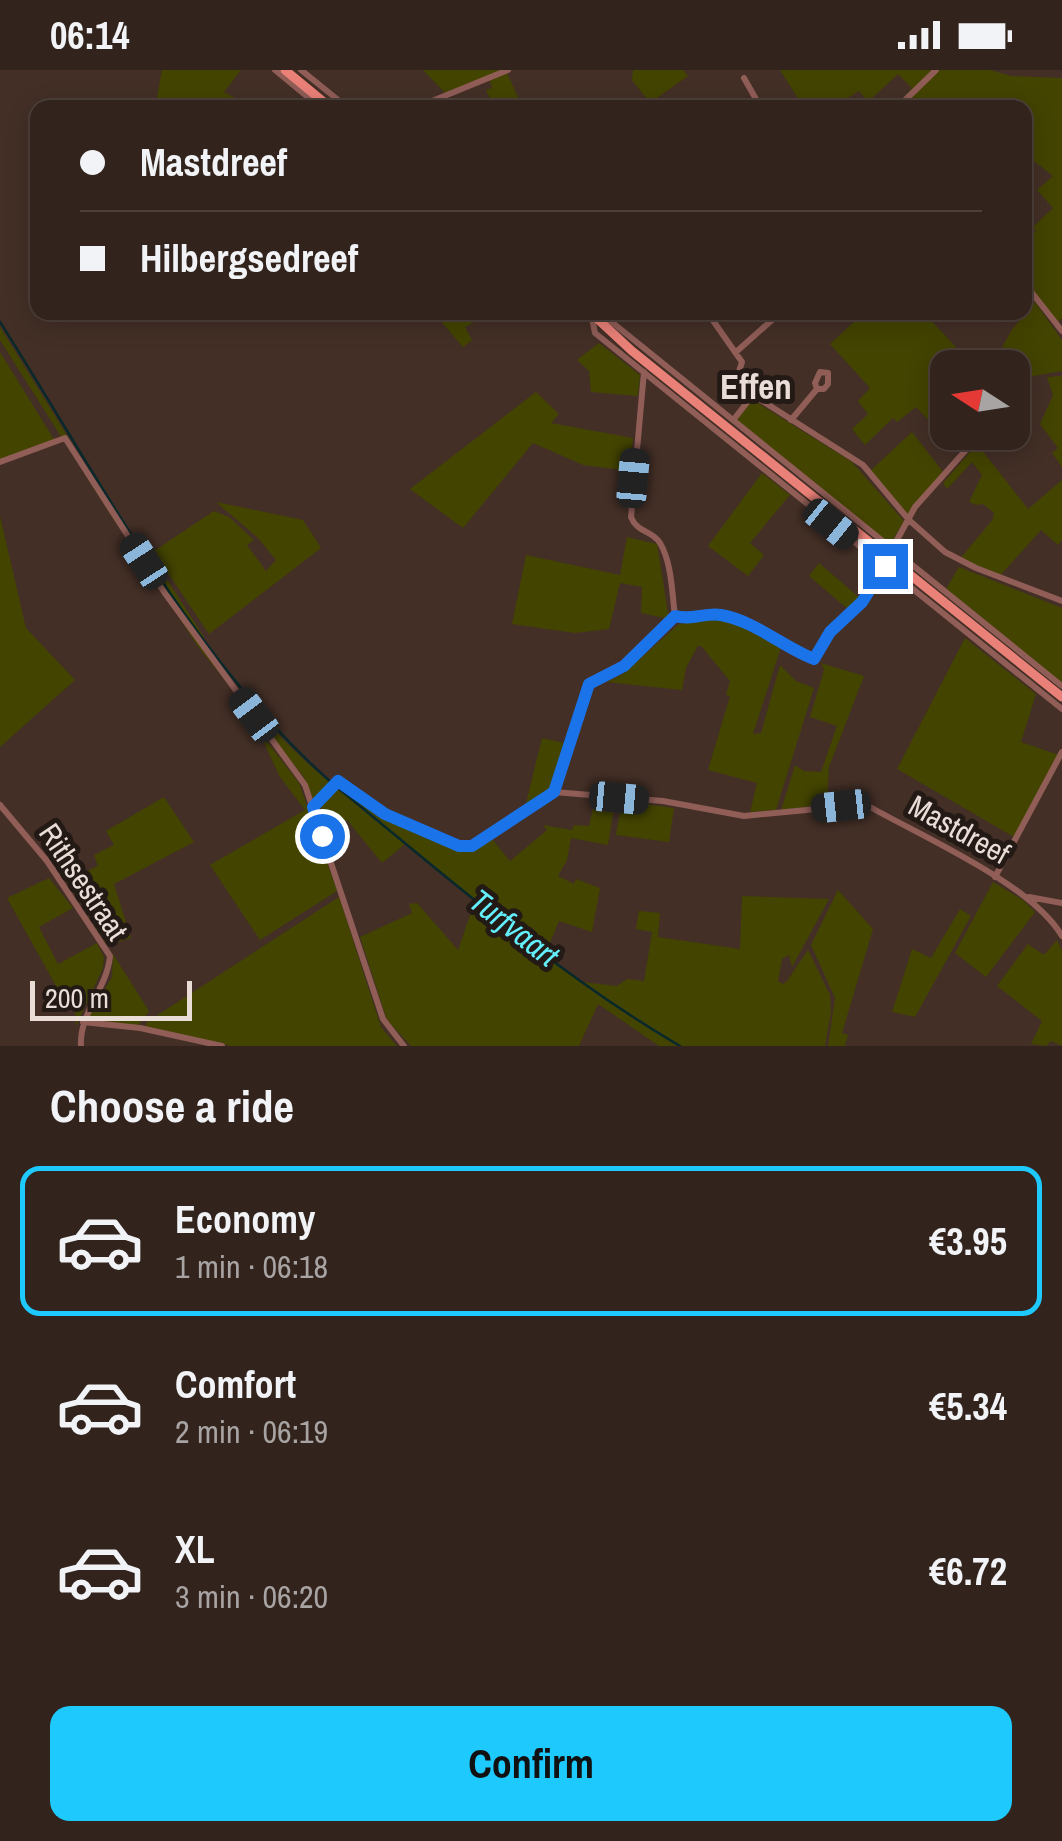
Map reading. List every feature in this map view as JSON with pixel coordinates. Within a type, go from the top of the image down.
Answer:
[{"type":"main road","points":[[284,70],[321,100]]},
{"type":"main road","points":[[597,321],[1062,697]]},
{"type":"street","points":[[275,70],[311,100]]},
{"type":"street","points":[[300,70],[338,100]]},
{"type":"street","points":[[435,100],[508,70]]},
{"type":"street","points":[[905,100],[936,70]]},
{"type":"street","points":[[744,78],[757,100]]},
{"type":"street","points":[[1032,293],[1062,331]]},
{"type":"street","points":[[713,320],[742,362],[736,381],[863,465],[929,541],[960,560],[1062,601]]},
{"type":"street","points":[[736,352],[772,320]]},
{"type":"street","points":[[597,321],[644,372],[1062,709]]},
{"type":"street","points":[[597,321],[734,419],[1062,686]]},
{"type":"street","points":[[644,372],[631,517],[636,528],[653,536],[662,546],[675,616]]},
{"type":"street","points":[[792,420],[817,389]]},
{"type":"street","points":[[734,419],[752,395]]},
{"type":"street","points":[[0,462],[64,438],[164,592],[295,769],[313,807],[382,1020],[404,1046]]},
{"type":"street","points":[[892,549],[915,507],[966,450]]},
{"type":"street","points":[[675,616],[722,615],[814,659],[830,632],[862,602],[885,566]]},
{"type":"street","points":[[313,807],[334,784],[342,783],[385,814],[459,846],[472,846],[484,840],[554,792],[589,684],[624,666],[675,616]]},
{"type":"street","points":[[995,877],[1062,752]]},
{"type":"street","name":"Mastdreef","points":[[554,792],[662,801],[744,816],[858,805],[872,808],[1028,896],[1062,936]]},
{"type":"street","name":"Rithsestraat","points":[[0,805],[47,860],[110,956],[106,977],[83,1022],[81,1046]]},
{"type":"street","name":"Mastdreef","points":[[1028,896],[1062,903]]},
{"type":"street","points":[[83,1022],[140,1028],[222,1046]]},
{"type":"shaded area","points":[[162,70],[241,70],[224,92],[239,100],[156,100]]},
{"type":"shaded area","points":[[423,70],[503,70],[446,94]]},
{"type":"shaded area","points":[[633,70],[683,70],[688,76],[654,100],[648,100],[632,80]]},
{"type":"shaded area","points":[[780,70],[933,70],[902,100],[912,88],[898,74],[870,100],[859,91],[844,100],[799,100]]},
{"type":"shaded area","points":[[940,70],[990,70],[1011,76],[1062,78],[1062,318],[1058,322],[1032,290],[1032,234],[1036,231],[1033,227],[1053,208],[1037,190],[1053,176],[1032,160],[1032,100],[908,100]]},
{"type":"shaded area","points":[[507,73],[519,99],[491,100],[486,90],[492,88],[490,81]]},
{"type":"shaded area","points":[[1035,302],[1062,340],[1062,371],[1030,380],[1030,350],[1001,350],[1020,320],[1032,320]]},
{"type":"shaded area","points":[[440,320],[478,320],[465,327],[472,340],[463,347]]},
{"type":"shaded area","points":[[856,320],[931,320],[959,350],[930,350],[930,422],[916,407],[897,422],[893,418],[865,445],[852,429],[868,414],[858,401],[870,388],[830,344]]},
{"type":"shaded area","points":[[0,327],[92,476],[117,525],[0,340]]},
{"type":"shaded area","points":[[599,343],[640,375],[638,396],[591,392],[589,371],[577,360]]},
{"type":"shaded area","points":[[0,352],[55,441],[0,460]]},
{"type":"shaded area","points":[[1062,376],[1062,467],[1052,453],[1058,448],[1040,424],[1053,395],[1047,377]]},
{"type":"shaded area","points":[[536,392],[559,414],[551,423],[633,438],[630,471],[583,465],[533,443],[463,528],[410,489]]},
{"type":"shaded area","points":[[751,399],[852,462],[904,521],[890,544],[736,420]]},
{"type":"shaded area","points":[[912,432],[944,473],[908,516],[869,472]]},
{"type":"shaded area","points":[[972,450],[982,450],[1028,509],[1062,480],[1062,540],[1058,545],[1041,530],[999,577],[959,560],[994,513],[983,504],[969,502],[982,475],[972,462],[947,489],[943,483]]},
{"type":"shaded area","points":[[762,473],[790,495],[750,543],[764,555],[748,576],[708,546]]},
{"type":"shaded area","points":[[216,502],[303,520],[321,548],[209,634],[168,573],[153,579],[145,557],[214,511],[229,517],[254,540],[247,545],[266,571],[276,560],[257,537]]},
{"type":"shaded area","points":[[0,516],[26,628],[75,680],[0,747]]},
{"type":"shaded area","points":[[627,537],[657,544],[669,619],[641,613],[642,587],[620,583],[609,629],[575,633],[512,624],[526,555],[620,575]]},
{"type":"shaded area","points":[[819,563],[861,599],[849,610],[809,576]]},
{"type":"shaded area","points":[[959,567],[1062,608],[1062,683],[946,589]]},
{"type":"shaded area","points":[[166,578],[204,637],[201,641],[232,680],[278,734],[332,784],[314,801],[304,777],[199,648],[156,583]]},
{"type":"shaded area","points":[[714,618],[781,647],[753,734],[761,733],[780,665],[796,681],[814,688],[776,810],[750,812],[757,783],[708,770],[730,696],[726,695],[730,681],[702,647],[698,645],[686,668],[682,690],[607,682],[623,674],[679,624]]},
{"type":"shaded area","points":[[965,638],[1036,694],[1021,742],[1059,755],[1014,837],[897,769]]},
{"type":"shaded area","points":[[821,663],[864,676],[829,767],[827,804],[781,810],[795,765],[804,771],[821,772],[837,726],[810,717],[824,670]]},
{"type":"shaded area","points":[[258,730],[299,783],[337,891],[260,940],[210,865],[305,810],[280,777]]},
{"type":"shaded area","points":[[542,738],[565,743],[551,789],[525,807]]},
{"type":"shaded area","points":[[338,785],[382,815],[437,843],[469,848],[491,838],[510,861],[547,830],[543,825],[572,830],[574,825],[589,826],[595,799],[615,801],[608,845],[571,838],[567,860],[558,876],[574,884],[576,879],[600,888],[592,932],[559,921],[545,954],[582,982],[617,986],[627,979],[644,981],[652,932],[636,929],[639,911],[660,913],[658,937],[740,949],[742,896],[829,899],[792,967],[789,955],[782,959],[778,981],[787,981],[808,950],[830,995],[825,1046],[659,1046],[598,1004],[579,1046],[411,1046],[387,1020],[360,937],[412,913],[409,904],[417,903],[458,950],[475,901],[405,844],[382,863],[347,820],[324,829],[321,805]]},
{"type":"shaded area","points":[[164,797],[194,842],[114,884],[131,938],[107,945],[66,881],[98,866],[94,855],[114,845],[106,831]]},
{"type":"shaded area","points":[[622,801],[674,808],[669,842],[616,835]]},
{"type":"shaded area","points":[[49,878],[73,908],[39,927],[58,964],[97,943],[104,957],[103,968],[76,1026],[74,989],[61,995],[7,898]]},
{"type":"shaded area","points":[[993,882],[1035,912],[986,977],[955,953]]},
{"type":"shaded area","points":[[838,890],[873,929],[842,1033],[848,1035],[845,1046],[828,1046],[835,998],[811,945]]},
{"type":"shaded area","points":[[339,897],[381,1027],[397,1046],[231,1046],[145,1028],[147,1022]]},
{"type":"shaded area","points":[[960,909],[971,916],[915,1017],[892,1012],[912,949],[931,958]]},
{"type":"shaded area","points":[[1057,940],[1062,951],[1062,1046],[1051,1041],[1046,1046],[1031,1044],[1042,1021],[997,986],[1028,944],[1044,955]]},
{"type":"shaded area","points":[[113,954],[149,1011],[137,1027],[86,1020],[112,977]]},
{"type":"waterway","name":"Turfvaart","points":[[0,322],[192,625],[282,735],[332,783]]},
{"type":"waterway","name":"Turfvaart","points":[[338,788],[547,956],[680,1046]]},
{"type":"district","name":"Effen","points":[[756,387]]},
{"type":"route","points":[[322,836],[313,807],[338,781],[385,814],[459,846],[472,846],[554,792],[589,684],[624,666],[675,616],[722,615],[816,659],[830,632],[862,602],[885,566]]}]
